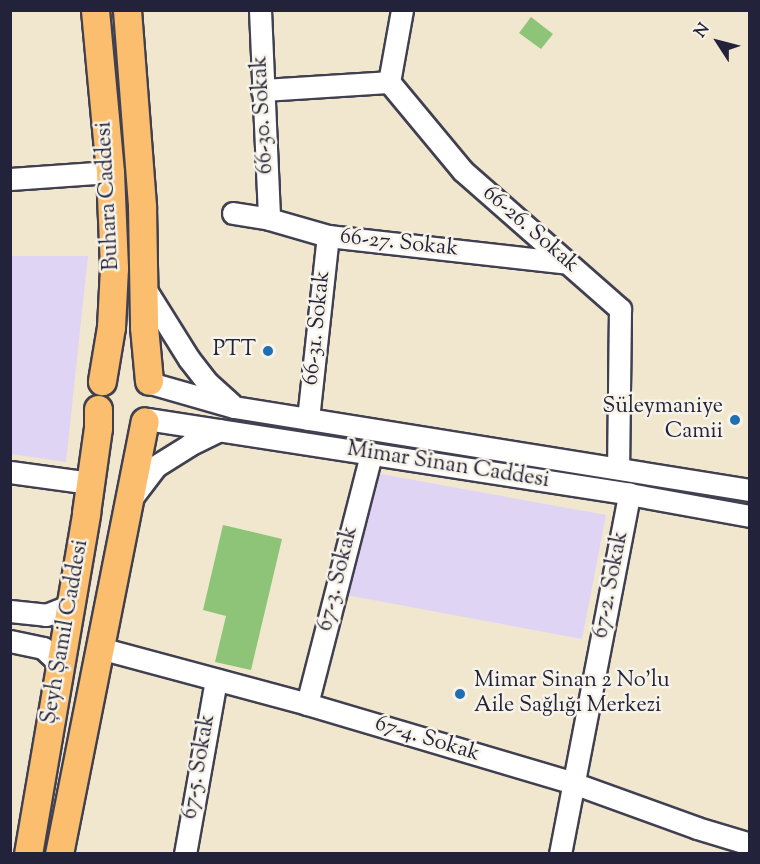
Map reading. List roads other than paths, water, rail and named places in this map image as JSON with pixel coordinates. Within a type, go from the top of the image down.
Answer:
[{"type":"main road","name":"Buhara Caddesi","points":[[95,10],[110,172],[114,268],[111,327],[102,381]]},
{"type":"main road","name":"Buhara Caddesi","points":[[127,10],[142,207],[144,346],[149,382]]},
{"type":"main road","points":[[126,369],[141,374],[149,382],[154,404],[146,420],[135,427],[118,427],[104,419],[98,409],[97,392],[102,381],[115,371],[126,369]]},
{"type":"main road","name":"Şeyh Şamil Caddesi","points":[[28,854],[71,605],[90,483],[98,409]]},
{"type":"main road","name":"Şeyh Şamil Caddesi","points":[[59,854],[146,420]]},
{"type":"street","name":"66-30. Sokak","points":[[260,10],[269,219]]},
{"type":"street","points":[[262,90],[389,82],[402,10]]},
{"type":"street","name":"66-26. Sokak","points":[[389,82],[463,171],[620,309],[618,467]]},
{"type":"street","points":[[10,179],[110,172]]},
{"type":"street","name":"66-27. Sokak","points":[[233,213],[269,219],[328,236],[567,263]]},
{"type":"street","name":"66-31. Sokak","points":[[308,419],[328,236]]},
{"type":"street","points":[[144,287],[189,359],[208,383],[234,407]]},
{"type":"street","name":"Mimar Sinan Caddesi","points":[[149,382],[234,407],[750,490]]},
{"type":"street","name":"Mimar Sinan Caddesi","points":[[146,420],[629,494],[750,516]]},
{"type":"street","points":[[129,502],[156,466],[189,445],[220,430]]},
{"type":"street","name":"67-3. Sokak","points":[[307,704],[371,454]]},
{"type":"street","points":[[10,472],[90,483]]},
{"type":"street","name":"67-2. Sokak","points":[[560,854],[629,494]]},
{"type":"street","points":[[10,611],[46,615],[71,605]]},
{"type":"street","points":[[10,641],[43,648],[61,664]]},
{"type":"street","name":"67-4. Sokak","points":[[100,648],[307,704],[573,783],[697,828],[749,844]]},
{"type":"street","name":"67-5. Sokak","points":[[189,852],[216,680]]},
{"type":"street","points":[[747,854],[750,837]]},
{"type":"place","name":"PTT","points":[[268,351]]},
{"type":"place","name":"Süleymaniye Camii","points":[[735,420]]},
{"type":"place","name":"Mimar Sinan 2 No'lu Aile Sağlığı Merkezi","points":[[460,694]]}]
